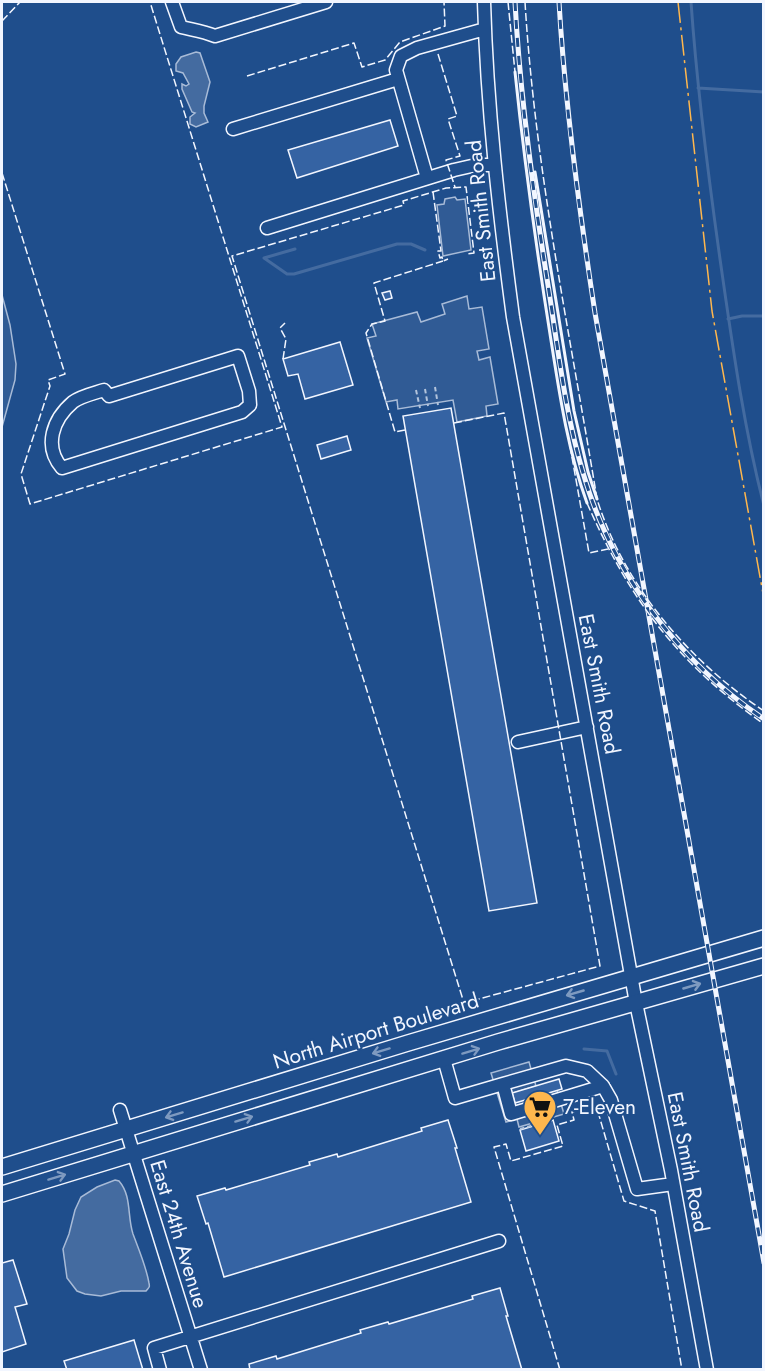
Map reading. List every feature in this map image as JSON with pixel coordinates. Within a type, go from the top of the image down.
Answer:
[{"type":"main road","name":"North Airport Boulevard","points":[[2,1167],[764,938]]},
{"type":"main road","points":[[2,1194],[444,1059],[764,966]]},
{"type":"street","points":[[172,2],[181,27],[190,30],[198,28],[215,36],[326,2]]},
{"type":"street","points":[[280,2],[284,14]]},
{"type":"street","name":"East Smith Road","points":[[484,2],[494,165],[513,317],[636,1003],[673,1184],[707,1370]]},
{"type":"street","points":[[427,178],[396,70],[401,56],[417,48],[485,29]]},
{"type":"street","points":[[233,129],[398,79]]},
{"type":"street","points":[[267,228],[427,178],[476,165],[494,165]]},
{"type":"street","points":[[238,356],[249,391],[250,405],[242,412],[62,468],[54,459],[51,446],[55,422],[75,401],[105,390],[109,396],[238,356]]},
{"type":"street","points":[[518,742],[587,727]]},
{"type":"street","points":[[444,1059],[455,1098],[566,1066],[587,1071],[603,1086],[611,1100],[637,1189],[673,1184]]},
{"type":"street","points":[[503,1084],[511,1114],[603,1086]]},
{"type":"street","name":"East 24th Avenue","points":[[120,1110],[201,1370]]},
{"type":"street","points":[[160,1370],[154,1348],[499,1241]]},
{"type":"path","points":[[435,387],[438,405]]},
{"type":"path","points":[[425,389],[428,406]]},
{"type":"path","points":[[416,390],[420,408]]},
{"type":"path","points":[[520,1129],[534,1125]]},
{"type":"shaded area","points":[[196,52],[200,53],[210,82],[204,106],[208,122],[196,127],[190,124],[190,117],[195,113],[192,112],[182,89],[182,84],[186,86],[189,84],[183,73],[176,71],[176,64],[181,57]]},
{"type":"shaded area","points":[[455,197],[457,200],[465,199],[471,250],[443,256],[437,205],[444,204],[445,199]]},
{"type":"shaded area","points":[[2,295],[10,325],[16,364],[15,380],[2,427]]},
{"type":"shaded area","points":[[467,296],[469,309],[482,307],[489,349],[477,351],[479,360],[490,357],[498,404],[486,406],[487,416],[457,422],[453,400],[398,409],[397,400],[386,402],[367,338],[376,336],[372,324],[417,312],[421,322],[445,314],[442,304]]},
{"type":"shaded area","points":[[529,1062],[536,1086],[513,1093],[515,1102],[557,1090],[564,1114],[519,1127],[517,1119],[506,1122],[491,1073]]},
{"type":"shaded area","points":[[115,1180],[119,1181],[126,1193],[131,1227],[146,1270],[149,1287],[146,1291],[121,1291],[101,1296],[85,1294],[77,1291],[67,1278],[63,1249],[81,1197]]},
{"type":"building","points":[[390,120],[398,146],[297,178],[288,150]]},
{"type":"building","points":[[390,291],[392,298],[385,300],[382,293]]},
{"type":"building","points":[[340,342],[353,385],[305,399],[298,374],[288,376],[283,359]]},
{"type":"building","points":[[451,408],[537,903],[489,911],[403,416]]},
{"type":"building","points":[[347,436],[351,450],[321,459],[317,445]]},
{"type":"building","points":[[559,1079],[562,1089],[515,1103],[512,1093]]},
{"type":"building","points":[[448,1120],[471,1202],[224,1277],[208,1223],[206,1224],[197,1196],[225,1188],[226,1190],[310,1165],[309,1162],[337,1154],[338,1157],[422,1131],[421,1128]]},
{"type":"building","name":"7-Eleven","points":[[553,1120],[559,1141],[526,1151],[520,1130]]},
{"type":"building","points":[[13,1260],[27,1304],[15,1307],[26,1344],[2,1352],[2,1263]]},
{"type":"building","points":[[500,1288],[522,1370],[250,1370],[249,1364],[276,1356],[277,1359],[361,1333],[360,1330],[388,1322],[389,1324],[473,1299],[472,1296]]},
{"type":"building","points":[[134,1340],[143,1370],[67,1370],[64,1361]]},
{"type":"waterway","points":[[691,2],[703,131],[724,290],[744,414],[764,506]]},
{"type":"waterway","points":[[698,88],[764,92]]},
{"type":"waterway","points":[[295,249],[264,258],[287,274],[294,274],[397,244],[411,244],[425,250]]},
{"type":"waterway","points":[[728,319],[742,316],[764,316]]},
{"type":"waterway","points":[[584,1049],[607,1051],[616,1074]]},
{"type":"railway","points":[[515,2],[520,73],[537,214],[563,381],[577,453],[584,476],[612,547],[631,581],[653,613],[704,671],[764,719]]},
{"type":"railway","points":[[559,2],[573,158],[595,313],[764,1263]]},
{"type":"fence","points":[[2,21],[20,2]]},
{"type":"fence","points":[[2,173],[65,374],[48,380],[50,386],[21,474],[30,504],[282,427],[150,2]]},
{"type":"fence","points":[[247,76],[354,43],[362,67],[385,60],[400,42],[445,26],[444,2]]},
{"type":"fence","points":[[508,2],[515,72]]},
{"type":"fence","points":[[525,2],[545,189],[597,499],[624,562],[662,619],[710,669],[764,711]]},
{"type":"fence","points":[[438,54],[457,116],[448,119],[460,156],[446,160],[455,187]]},
{"type":"fence","points":[[454,423],[504,413],[600,966],[464,1003],[232,256],[404,205],[403,201],[446,188],[466,187],[474,253],[467,254]]},
{"type":"fence","points":[[433,192],[441,251],[438,251],[443,261],[448,259]]},
{"type":"fence","points":[[405,430],[395,432],[366,333],[372,324],[385,321],[374,283],[443,261]]},
{"type":"fence","points":[[283,359],[286,339],[280,328],[285,323]]},
{"type":"fence","points":[[570,446],[589,553],[608,549]]},
{"type":"fence","points":[[587,503],[620,569],[659,627],[706,677],[764,724]]},
{"type":"fence","points":[[560,1370],[494,1147],[506,1144],[511,1161],[563,1146],[557,1125],[574,1120],[572,1112],[596,1105],[624,1201],[655,1211],[682,1370]]},
{"type":"wall","points":[[515,72],[540,268],[564,419],[587,503]]},
{"type":"wall","points":[[535,172],[574,411],[588,472],[597,499]]},
{"type":"power","points":[[678,2],[712,311],[764,599]]},
{"type":"place","name":"7-Eleven","points":[[540,1136]]}]
